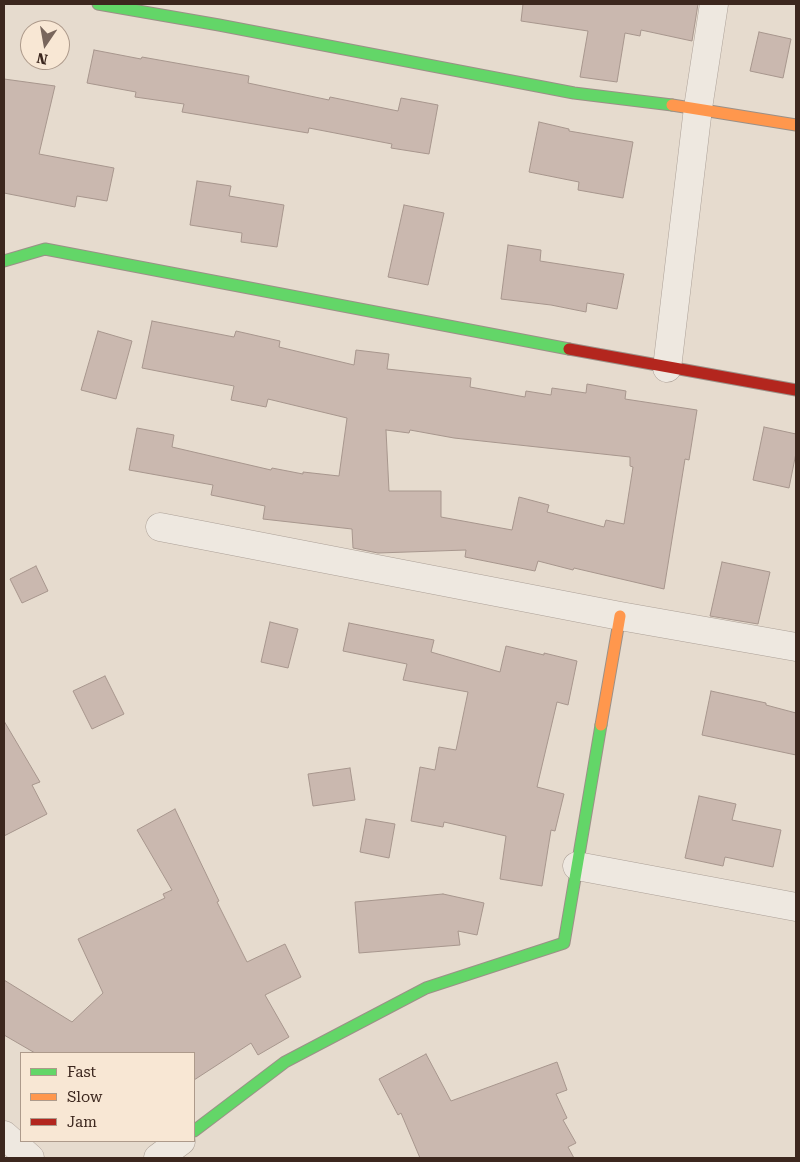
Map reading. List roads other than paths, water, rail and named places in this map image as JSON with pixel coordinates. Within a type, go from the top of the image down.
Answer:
[{"type":"street","points":[[98,4],[219,25],[574,93],[698,108],[796,125]]},
{"type":"street","points":[[667,368],[698,108],[714,4]]},
{"type":"street","points":[[4,261],[44,249],[667,368],[796,390]]},
{"type":"street","points":[[160,527],[620,616],[796,647]]},
{"type":"street","points":[[195,1130],[286,1062],[426,988],[564,943],[620,616]]},
{"type":"street","points":[[577,866],[796,907]]},
{"type":"street","points":[[4,1135],[30,1158]]},
{"type":"street","points":[[158,1158],[180,1142]]}]
